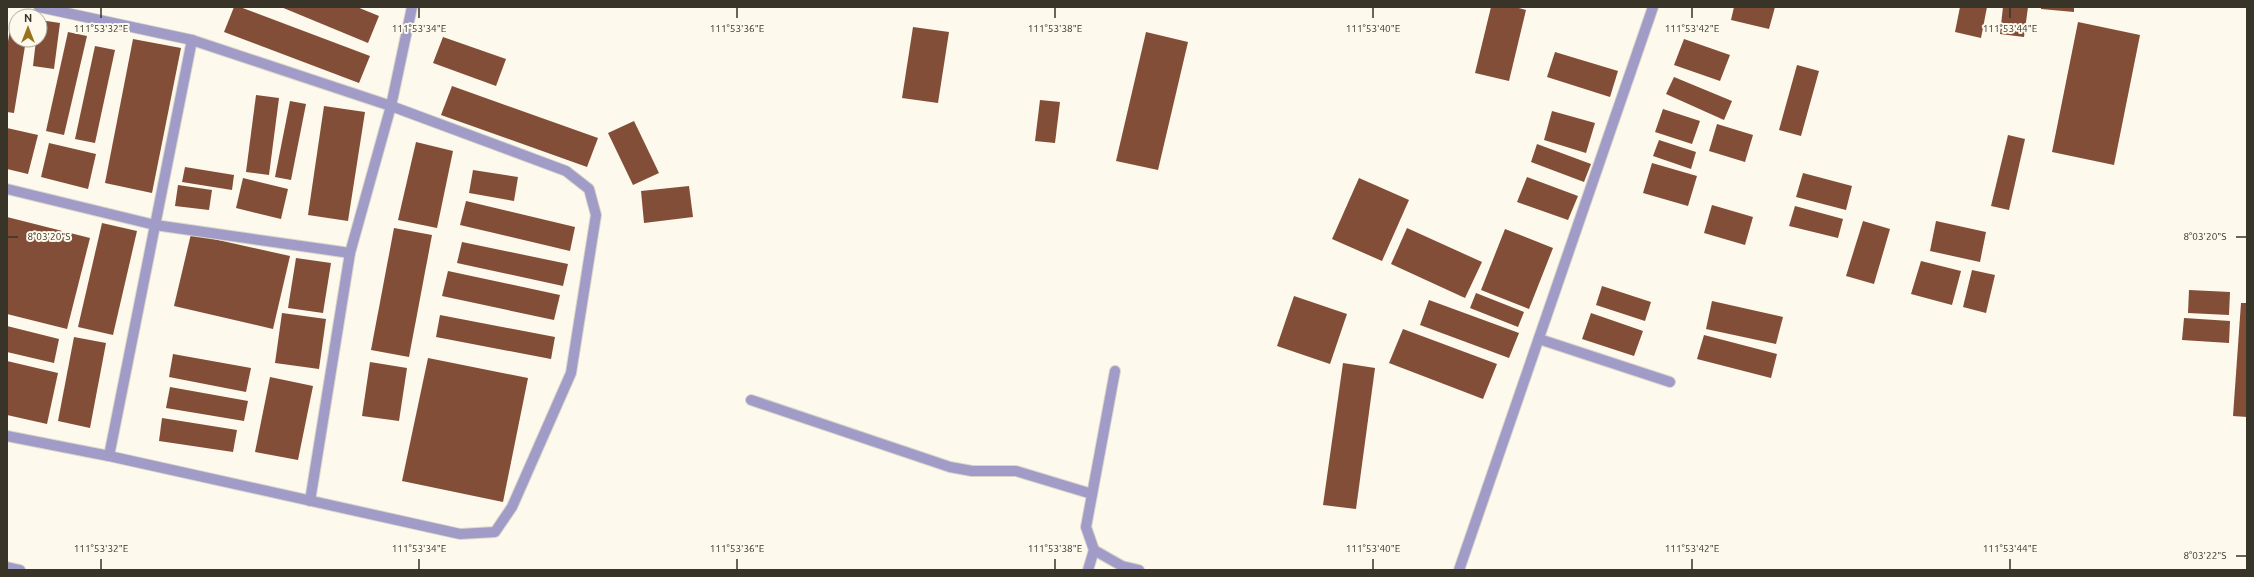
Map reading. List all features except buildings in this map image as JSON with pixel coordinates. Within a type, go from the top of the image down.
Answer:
[{"type":"street","points":[[7,436],[108,456],[460,534],[495,532],[512,507],[571,373],[596,215],[589,189],[566,171],[392,106],[192,40],[39,7]]},
{"type":"street","points":[[310,501],[350,253],[392,106],[412,7]]},
{"type":"street","points":[[1459,570],[1653,7]]},
{"type":"street","points":[[108,456],[156,225],[192,40]]},
{"type":"street","points":[[7,189],[156,225],[350,253]]},
{"type":"street","points":[[1539,339],[1670,382]]},
{"type":"street","points":[[1088,570],[1094,550],[1086,526],[1115,371]]},
{"type":"street","points":[[751,400],[950,467],[972,471],[1016,471],[1092,494]]},
{"type":"street","points":[[1094,550],[1122,566],[1139,570]]},
{"type":"street","points":[[7,567],[20,570]]}]
